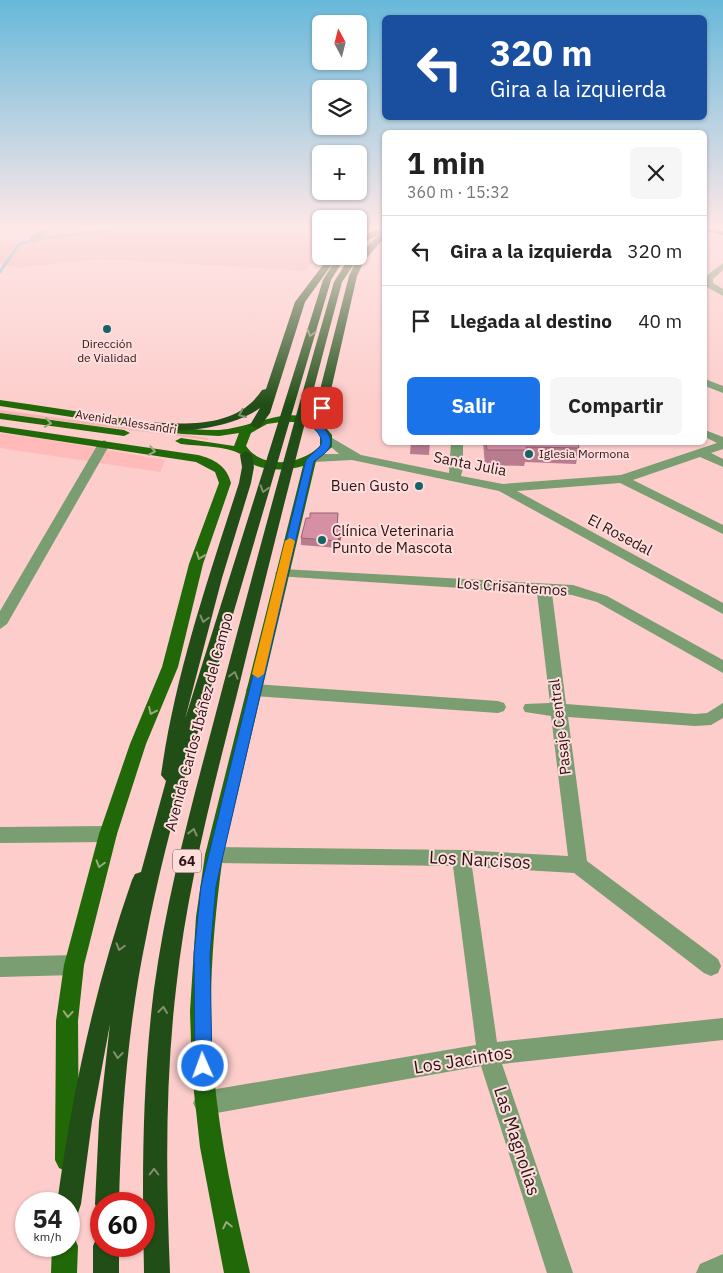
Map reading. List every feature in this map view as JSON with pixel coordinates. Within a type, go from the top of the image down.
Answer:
[{"type":"highway","points":[[254,426],[264,413],[300,302],[311,286]]},
{"type":"highway","name":"Avenida Carlos Ibáñez del Campo","points":[[108,1192],[112,1115],[126,992],[160,835],[325,286]]},
{"type":"highway","name":"Avenida Carlos Ibáñez del Campo","points":[[157,1273],[154,1171],[157,1078],[165,989],[183,875],[289,459],[337,286]]},
{"type":"highway","points":[[312,423],[350,286]]},
{"type":"highway","points":[[129,424],[184,427],[217,423],[252,410],[257,406],[274,380]]},
{"type":"highway","points":[[170,797],[170,767],[177,720],[215,578],[245,483],[248,456]]},
{"type":"highway","points":[[70,1192],[84,1097],[105,998],[123,933],[160,835]]},
{"type":"highway","points":[[106,1257],[106,1273]]},
{"type":"main road","name":"Avenida Alessandri","points":[[0,403],[129,424],[204,433],[233,432],[267,421],[287,418],[312,423]]},
{"type":"main road","name":"Avenida Alessandri","points":[[0,416],[223,446],[271,465],[290,465],[312,459]]},
{"type":"main road","points":[[237,1273],[206,1103],[202,1029],[202,954],[206,902],[214,855],[282,573],[312,459],[324,450],[327,438],[322,430],[312,423]]},
{"type":"main road","points":[[248,456],[240,446],[241,439],[254,426]]},
{"type":"main road","name":"Avenida Alessandri","points":[[0,428],[104,444]]},
{"type":"main road","points":[[68,1192],[67,1040],[74,965],[108,834],[138,744],[170,667],[187,596],[225,483],[220,471],[205,461],[104,444]]},
{"type":"main road","points":[[64,1273],[65,1257]]},
{"type":"street","points":[[707,297],[722,292]]},
{"type":"street","points":[[707,383],[723,390]]},
{"type":"street","points":[[707,434],[723,443]]},
{"type":"street","name":"Santa Julia","points":[[327,438],[341,450],[357,458]]},
{"type":"street","name":"Santa Julia","points":[[312,459],[357,458],[503,488],[622,479],[702,454],[723,443]]},
{"type":"street","points":[[0,624],[104,444]]},
{"type":"street","points":[[454,478],[457,468],[457,445]]},
{"type":"street","points":[[702,454],[723,463]]},
{"type":"street","points":[[622,479],[723,530]]},
{"type":"street","name":"El Rosedal","points":[[503,488],[723,609]]},
{"type":"street","name":"Los Crisantemos","points":[[282,573],[573,590],[602,600],[723,667]]},
{"type":"street","name":"Pasaje Central","points":[[544,588],[578,865]]},
{"type":"street","points":[[254,690],[498,707]]},
{"type":"street","points":[[531,708],[695,720],[711,719],[723,709]]},
{"type":"street","points":[[0,835],[108,834]]},
{"type":"street","name":"Los Narcisos","points":[[214,855],[461,858],[578,865]]},
{"type":"street","name":"Las Magnolias","points":[[461,858],[488,1054],[560,1273]]},
{"type":"street","points":[[578,865],[711,966]]},
{"type":"street","points":[[0,967],[74,965]]},
{"type":"street","name":"Los Jacintos","points":[[206,1103],[488,1054],[723,1029]]},
{"type":"street","points":[[709,1273],[723,1267]]},
{"type":"shaded area","points":[[0,410],[208,438],[208,440],[0,413]]},
{"type":"shaded area","points":[[0,433],[165,460],[160,472],[0,448]]},
{"type":"building","points":[[486,445],[578,445],[579,448],[526,447],[527,450],[487,450]]},
{"type":"building","points":[[310,513],[338,513],[337,527],[342,527],[338,541],[301,538],[306,518],[310,518]]},
{"type":"slow traffic","points":[[258,674],[290,541]]},
{"type":"place","name":"Dirección de Vialidad","points":[[107,329]]},
{"type":"place","name":"Iglesia Mormona","points":[[529,454]]},
{"type":"place","name":"Buen Gusto","points":[[419,486]]},
{"type":"place","name":"Clínica Veterinaria Punto de Mascota","points":[[322,540]]},
{"type":"route","points":[[203,1066],[202,954],[204,918],[214,855],[310,460],[318,456],[327,444],[326,435],[317,425],[322,408]]}]
